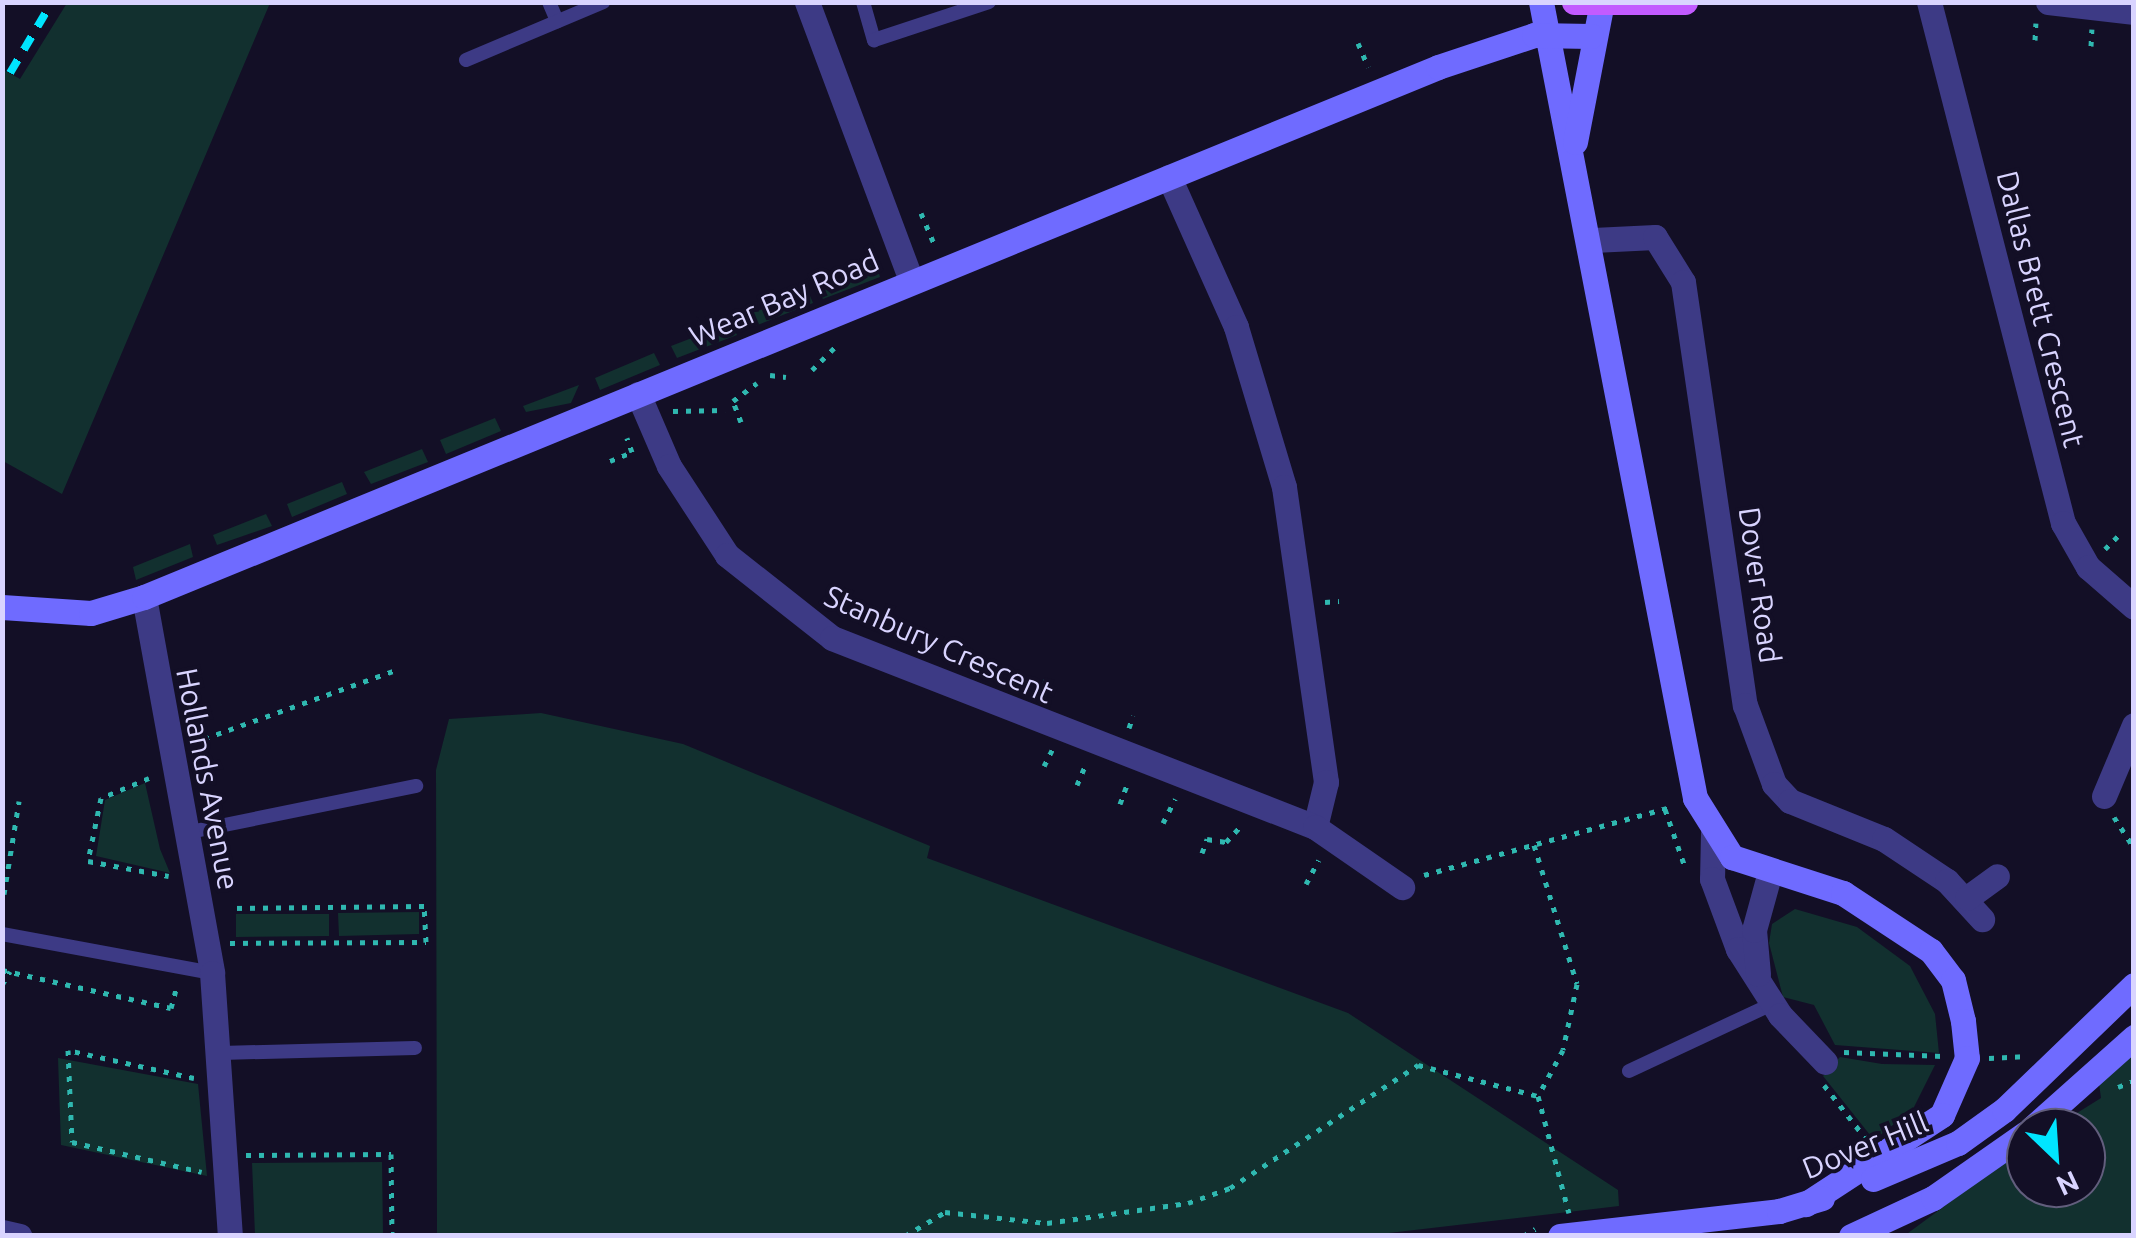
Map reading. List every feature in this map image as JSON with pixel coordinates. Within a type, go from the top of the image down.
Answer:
[{"type":"main road","points":[[1574,2],[1686,2]]},
{"type":"street","points":[[808,2],[911,280]]},
{"type":"street","points":[[1541,2],[1544,33],[1575,142],[1686,770],[1713,833],[1732,858],[1843,893],[1931,951],[1953,980],[1955,1061],[1932,1124],[1806,1204]]},
{"type":"street","name":"Dallas Brett Crescent","points":[[1929,2],[2063,523],[2088,567],[2134,607]]},
{"type":"street","points":[[2048,2],[2134,12]]},
{"type":"street","points":[[1575,142],[1591,36],[1601,5]]},
{"type":"street","name":"Wear Bay Road","points":[[2,606],[92,613],[144,597],[1169,177],[1544,33],[1591,36]]},
{"type":"street","points":[[1169,177],[1236,327],[1288,506],[1326,782],[1315,827]]},
{"type":"street","name":"Dover Road","points":[[1593,240],[1658,228],[1683,282],[1745,704],[1774,784],[1790,802],[1884,839],[1975,908],[1997,876]]},
{"type":"street","name":"Stanbury Crescent","points":[[638,394],[670,466],[727,555],[832,638],[1315,827],[1408,882]]},
{"type":"street","name":"Hollands Avenue","points":[[144,597],[212,972],[230,1236]]},
{"type":"street","points":[[2104,796],[2134,725]]},
{"type":"street","points":[[1713,833],[1720,907],[1766,994],[1809,1034],[1824,1062]]},
{"type":"street","points":[[1766,994],[1754,930],[1770,872]]},
{"type":"street","name":"Dover Hill","points":[[1560,1236],[1806,1204],[1958,1142],[2060,1062],[2134,985]]},
{"type":"street","points":[[2054,1108],[2134,1037]]},
{"type":"street","points":[[1851,1236],[1933,1198],[2006,1147]]},
{"type":"street","points":[[2,1232],[20,1236]]},
{"type":"lane","points":[[549,2],[557,21]]},
{"type":"lane","points":[[466,60],[603,2]]},
{"type":"lane","points":[[862,2],[874,40],[988,2]]},
{"type":"lane","points":[[185,833],[416,786]]},
{"type":"lane","points":[[2,934],[212,972]]},
{"type":"lane","points":[[1629,1071],[1766,994]]},
{"type":"lane","points":[[220,1053],[415,1048]]},
{"type":"path","points":[[1358,43],[1374,79]]},
{"type":"path","points":[[921,213],[938,256]]},
{"type":"path","points":[[812,370],[835,347]]},
{"type":"path","points":[[770,375],[786,377]]},
{"type":"path","points":[[741,422],[733,400],[757,383]]},
{"type":"path","points":[[668,411],[725,410]]},
{"type":"path","points":[[610,460],[632,452],[622,426]]},
{"type":"path","points":[[2098,556],[2120,533]]},
{"type":"path","points":[[1325,602],[1339,601]]},
{"type":"path","points":[[180,747],[396,670]]},
{"type":"path","points":[[1044,766],[1053,748]]},
{"type":"path","points":[[1077,785],[1086,764]]},
{"type":"path","points":[[149,778],[100,798],[88,861],[176,877]]},
{"type":"path","points":[[1120,804],[1128,782]]},
{"type":"path","points":[[1163,823],[1175,799]]},
{"type":"path","points":[[4,894],[19,800]]},
{"type":"path","points":[[1408,882],[1665,809]]},
{"type":"path","points":[[1202,853],[1207,839],[1226,842],[1240,826]]},
{"type":"path","points":[[2119,826],[2134,848]]},
{"type":"path","points":[[1523,1236],[1572,1224],[1538,1096],[1563,1050],[1577,984],[1534,845]]},
{"type":"path","points":[[1306,884],[1320,856]]},
{"type":"path","points":[[227,943],[426,942],[424,906],[232,908]]},
{"type":"path","points":[[2,985],[6,970],[29,982],[170,1008],[178,984]]},
{"type":"path","points":[[207,1081],[68,1050],[72,1142],[210,1174]]},
{"type":"path","points":[[1824,1062],[1836,1051],[1955,1061],[2031,1055]]},
{"type":"path","points":[[904,1236],[945,1212],[1047,1223],[1188,1204],[1230,1188],[1418,1065],[1538,1096]]},
{"type":"path","points":[[1850,1114],[1873,1153]]},
{"type":"path","points":[[243,1155],[391,1154],[392,1236]]},
{"type":"green space","points":[[67,3],[270,3],[62,494],[3,461],[2,69],[20,79]]},
{"type":"green space","points":[[876,263],[880,277],[823,299],[817,289]]},
{"type":"green space","points":[[808,291],[813,303],[755,326],[750,314]]},
{"type":"green space","points":[[731,323],[737,335],[677,358],[671,346]]},
{"type":"green space","points":[[654,353],[660,365],[600,390],[595,378]]},
{"type":"green space","points":[[579,385],[571,403],[526,412],[523,406]]},
{"type":"green space","points":[[495,418],[501,431],[446,454],[440,440]]},
{"type":"green space","points":[[422,449],[428,462],[371,484],[364,472]]},
{"type":"green space","points":[[342,482],[347,494],[292,517],[287,504]]},
{"type":"green space","points":[[266,514],[272,526],[217,545],[213,535]]},
{"type":"green space","points":[[190,544],[193,557],[136,580],[133,567]]},
{"type":"green space","points":[[541,713],[683,744],[930,846],[927,858],[1348,1013],[1618,1190],[1619,1206],[1363,1236],[437,1235],[436,770],[449,719]]},
{"type":"green space","points":[[145,783],[160,849],[170,873],[96,856],[105,800]]},
{"type":"green space","points":[[1795,909],[1857,927],[1910,966],[1935,1014],[1939,1053],[1835,1045],[1814,1005],[1783,997],[1769,943],[1772,924]]},
{"type":"green space","points":[[419,912],[419,934],[339,936],[338,913]]},
{"type":"green space","points":[[236,914],[329,914],[329,936],[236,937]]},
{"type":"green space","points":[[2133,1049],[2133,1235],[1904,1236],[2006,1161],[2006,1208],[2106,1208],[2106,1108],[2085,1108],[2101,1098],[2099,1083]]},
{"type":"green space","points":[[1840,1057],[1882,1064],[1935,1065],[1913,1109],[1874,1140],[1823,1076]]},
{"type":"green space","points":[[58,1058],[198,1084],[207,1176],[61,1145]]},
{"type":"green space","points":[[382,1162],[383,1235],[255,1235],[252,1163]]},
{"type":"railway","points":[[10,73],[52,2]]}]
